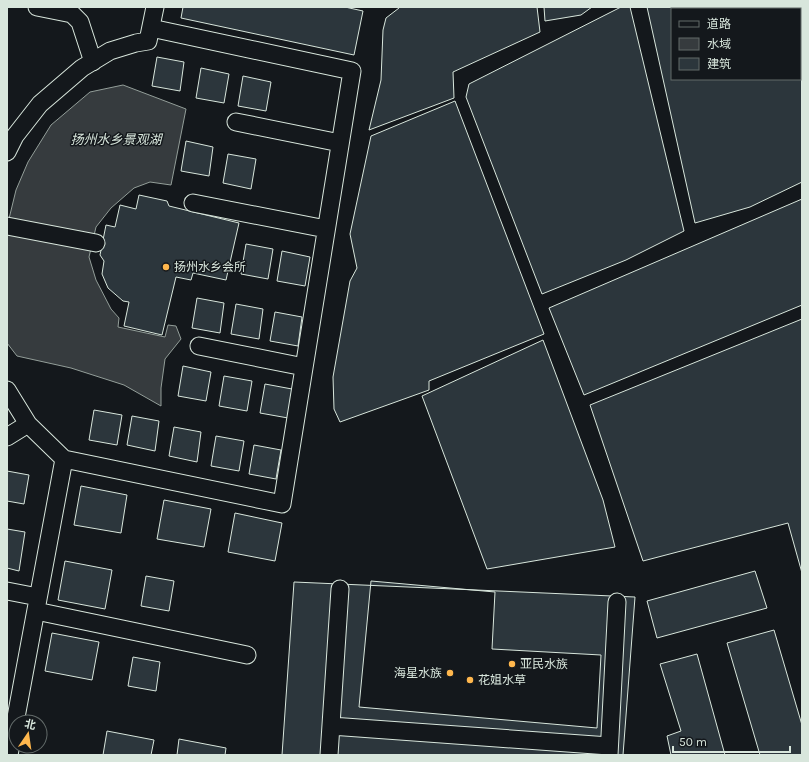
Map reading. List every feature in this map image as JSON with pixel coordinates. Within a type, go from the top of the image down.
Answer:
[{"type":"street","points":[[37,7],[72,14],[80,22],[93,62]]},
{"type":"street","points":[[7,152],[15,136],[40,104],[82,68],[110,51],[148,41],[154,7]]},
{"type":"street","points":[[7,390],[28,424],[64,459],[282,504],[352,71],[150,28]]},
{"type":"street","points":[[236,122],[340,143]]},
{"type":"street","points":[[193,203],[326,229]]},
{"type":"street","points":[[7,226],[96,243]]},
{"type":"street","points":[[199,346],[304,367]]},
{"type":"street","points":[[7,437],[28,424]]},
{"type":"street","points":[[14,714],[37,604],[64,459]]},
{"type":"street","points":[[329,755],[340,589]]},
{"type":"street","points":[[7,591],[37,604],[247,655]]},
{"type":"street","points":[[331,726],[609,751],[617,602]]},
{"type":"water","name":"扬州水乡景观湖","points":[[123,85],[186,109],[171,185],[150,182],[134,188],[111,208],[96,227],[89,257],[96,280],[111,309],[119,318],[118,327],[165,337],[168,325],[176,326],[181,339],[165,359],[161,388],[161,406],[124,385],[71,368],[17,356],[7,343],[7,227],[16,190],[28,162],[51,125],[90,92]]},
{"type":"building","points":[[183,7],[345,7],[363,11],[354,55],[181,18]]},
{"type":"building","points":[[399,7],[537,7],[540,32],[453,72],[454,98],[369,130],[381,80],[383,30],[386,18]]},
{"type":"building","points":[[544,7],[592,7],[581,15],[545,21]]},
{"type":"building","points":[[621,7],[630,7],[684,231],[626,260],[542,294],[466,97],[469,84]]},
{"type":"building","points":[[647,7],[802,7],[802,182],[750,207],[695,223]]},
{"type":"building","points":[[157,57],[184,62],[180,91],[152,86]]},
{"type":"building","points":[[201,68],[229,74],[224,103],[196,98]]},
{"type":"building","points":[[243,76],[271,82],[266,111],[238,106]]},
{"type":"building","points":[[455,101],[544,334],[429,381],[429,390],[340,422],[334,409],[333,377],[350,281],[357,268],[350,234],[371,136]]},
{"type":"building","points":[[186,141],[213,147],[209,176],[181,171]]},
{"type":"building","points":[[228,154],[256,159],[251,189],[223,183]]},
{"type":"building","name":"扬州水乡会所","points":[[139,195],[167,201],[169,206],[239,223],[226,280],[193,273],[191,280],[176,277],[162,335],[124,326],[129,302],[123,301],[108,288],[102,274],[104,261],[100,255],[106,225],[115,227],[120,205],[136,209]]},
{"type":"building","points":[[802,199],[802,305],[584,395],[549,308]]},
{"type":"building","points":[[246,244],[273,249],[268,279],[241,274]]},
{"type":"building","points":[[282,251],[310,257],[305,286],[277,281]]},
{"type":"building","points":[[197,298],[224,303],[220,333],[192,328]]},
{"type":"building","points":[[236,304],[263,309],[259,339],[231,334]]},
{"type":"building","points":[[275,312],[302,317],[298,346],[270,341]]},
{"type":"building","points":[[802,319],[802,573],[788,523],[643,561],[590,405]]},
{"type":"building","points":[[543,340],[603,500],[615,547],[487,569],[422,396]]},
{"type":"building","points":[[183,366],[211,372],[206,401],[178,396]]},
{"type":"building","points":[[224,376],[252,381],[247,411],[219,406]]},
{"type":"building","points":[[265,384],[292,389],[288,418],[260,413]]},
{"type":"building","points":[[94,410],[122,415],[117,445],[89,440]]},
{"type":"building","points":[[132,416],[159,421],[155,451],[127,445]]},
{"type":"building","points":[[174,427],[201,432],[197,462],[169,456]]},
{"type":"building","points":[[216,436],[244,441],[239,471],[211,466]]},
{"type":"building","points":[[254,445],[281,450],[276,479],[249,474]]},
{"type":"building","points":[[7,471],[29,475],[24,504],[7,501]]},
{"type":"building","points":[[81,486],[127,495],[121,533],[74,525]]},
{"type":"building","points":[[164,500],[211,509],[204,547],[157,539]]},
{"type":"building","points":[[235,513],[282,523],[275,561],[228,552]]},
{"type":"building","points":[[7,529],[25,532],[19,571],[7,568]]},
{"type":"building","points":[[65,561],[112,570],[105,609],[58,600]]},
{"type":"building","points":[[755,571],[767,608],[657,638],[647,601]]},
{"type":"building","points":[[146,576],[174,581],[169,611],[141,606]]},
{"type":"building","points":[[371,581],[495,592],[492,649],[601,655],[597,728],[359,707]]},
{"type":"building","points":[[294,582],[635,597],[623,755],[282,755]]},
{"type":"building","points":[[774,630],[802,725],[802,755],[760,755],[727,643]]},
{"type":"building","points":[[52,633],[99,642],[92,680],[45,671]]},
{"type":"building","points":[[697,654],[725,755],[671,755],[667,736],[681,731],[660,664]]},
{"type":"building","points":[[133,657],[160,662],[156,691],[128,686]]},
{"type":"building","points":[[107,731],[154,740],[151,755],[103,755]]},
{"type":"building","points":[[179,739],[226,748],[225,755],[177,755]]},
{"type":"place","name":"扬州水乡会所","points":[[166,267]]},
{"type":"place","name":"亚民水族","points":[[512,664]]},
{"type":"place","name":"海星水族","points":[[450,673]]},
{"type":"place","name":"花姐水草","points":[[470,680]]}]
